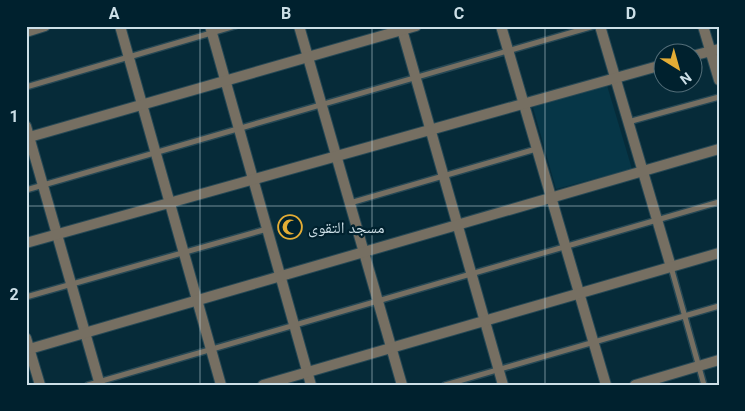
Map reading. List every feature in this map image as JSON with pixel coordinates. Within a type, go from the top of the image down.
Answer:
[{"type":"street","points":[[26,32],[45,26]]},
{"type":"street","points":[[120,26],[221,385]]},
{"type":"street","points":[[299,26],[402,385]]},
{"type":"street","points":[[28,138],[308,57],[401,28],[416,26]]},
{"type":"street","points":[[501,26],[606,385]]},
{"type":"street","points":[[600,26],[671,267]]},
{"type":"street","points":[[702,26],[714,50],[719,80]]},
{"type":"street","points":[[401,28],[503,385]]},
{"type":"street","points":[[211,30],[311,385]]},
{"type":"street","points":[[26,243],[652,68]]},
{"type":"street","points":[[26,126],[99,383]]},
{"type":"street","points":[[40,385],[27,346],[85,333],[719,149]]},
{"type":"street","points":[[263,385],[719,253]]},
{"type":"street","points":[[635,385],[719,360]]},
{"type":"lane","points":[[26,87],[211,30],[235,26]]},
{"type":"lane","points":[[26,190],[594,26]]},
{"type":"lane","points":[[628,122],[719,97]]},
{"type":"lane","points":[[349,203],[536,149]]},
{"type":"lane","points":[[88,385],[719,202]]},
{"type":"lane","points":[[26,297],[267,229]]},
{"type":"lane","points":[[671,267],[704,385]]},
{"type":"lane","points":[[445,385],[719,306]]},
{"type":"shaded area","points":[[606,82],[632,169],[556,189],[532,104]]},
{"type":"place","name":"مسجد التقوى","points":[[290,227]]}]
